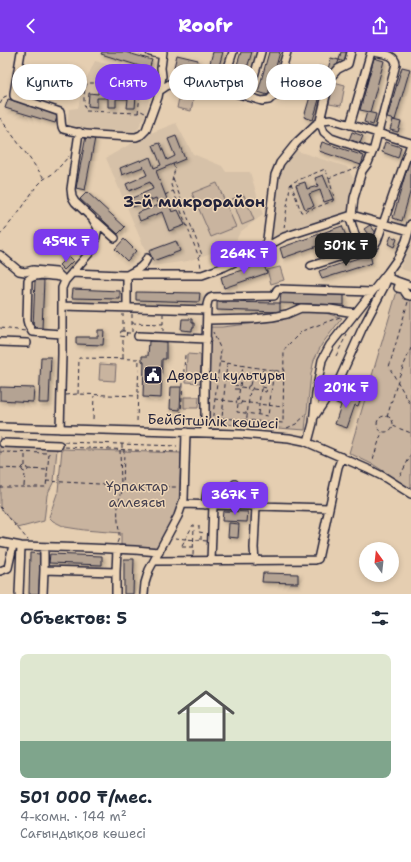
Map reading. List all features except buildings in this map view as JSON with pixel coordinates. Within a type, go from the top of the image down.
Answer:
[{"type":"street","points":[[19,64],[21,52]]},
{"type":"street","points":[[150,52],[162,54],[161,81]]},
{"type":"street","points":[[229,64],[233,52]]},
{"type":"street","points":[[257,64],[261,52]]},
{"type":"street","points":[[258,99],[269,100],[275,94],[287,52]]},
{"type":"street","points":[[351,52],[348,64],[338,69],[330,78],[320,121],[324,132],[331,138],[372,152]]},
{"type":"street","points":[[350,125],[373,52],[392,56],[396,60],[396,64],[372,152],[368,163],[362,171],[354,198],[351,216],[360,250]]},
{"type":"street","points":[[25,100],[60,112],[61,126],[63,129],[108,136],[136,137],[146,130],[157,100]]},
{"type":"street","points":[[266,247],[275,175],[280,163],[296,143],[320,121],[331,119],[411,144],[374,246],[311,266]]},
{"type":"street","points":[[79,132],[71,189],[72,197],[75,202],[115,238]]},
{"type":"street","points":[[72,273],[202,275],[224,268],[266,247],[284,236],[351,216],[410,227],[406,241],[362,329],[340,378],[310,417]]},
{"type":"street","points":[[62,334],[32,332],[27,320],[28,280],[31,277],[36,276],[63,279],[72,273],[93,249],[98,228],[92,218]]},
{"type":"street","points":[[0,255],[19,271],[25,272],[33,270],[56,272],[63,279]]},
{"type":"street","points":[[128,275],[142,267],[148,258]]},
{"type":"street","points":[[308,442],[311,430],[310,417],[322,360],[330,345],[394,264]]},
{"type":"street","points":[[128,275],[128,308]]},
{"type":"street","points":[[388,278],[411,286]]},
{"type":"street","points":[[60,429],[63,279]]},
{"type":"street","points":[[400,283],[398,288],[410,296]]},
{"type":"street","points":[[206,433],[205,385],[208,300],[213,297],[274,296],[278,289],[372,292]]},
{"type":"street","points":[[62,306],[207,310]]},
{"type":"street","points":[[207,320],[272,317],[287,314],[301,308],[330,309],[355,313]]},
{"type":"street","points":[[138,336],[207,339]]},
{"type":"street","points":[[0,342],[27,343]]},
{"type":"street","name":"Бейбітшілік көшесі","points":[[0,427],[240,434],[289,438],[308,442],[370,470],[411,494]]},
{"type":"street","points":[[144,594],[145,583],[149,570],[178,516],[184,499],[186,432]]},
{"type":"street","points":[[3,443],[60,445]]},
{"type":"street","points":[[154,561],[255,561],[318,559],[338,466],[342,458]]},
{"type":"street","points":[[234,505],[235,484]]},
{"type":"street","points":[[211,561],[212,533],[207,492],[262,495],[259,506],[254,548],[255,561]]},
{"type":"street","points":[[182,504],[329,508]]},
{"type":"street","points":[[0,542],[21,546],[159,552]]},
{"type":"street","points":[[0,571],[8,568],[13,544]]},
{"type":"street","points":[[19,594],[21,546]]},
{"type":"street","points":[[43,547],[43,594]]},
{"type":"street","points":[[116,594],[117,549]]},
{"type":"street","points":[[44,570],[116,572]]},
{"type":"path","points":[[138,113],[140,95],[135,87],[128,84],[88,82],[85,86],[84,107],[86,111],[138,113],[141,112],[152,115]]},
{"type":"path","points":[[0,104],[4,98],[12,94]]},
{"type":"path","points":[[0,118],[44,179]]},
{"type":"path","points":[[0,234],[20,211],[35,188],[44,179],[54,174],[76,150]]},
{"type":"path","points":[[173,164],[175,170],[171,185],[200,260],[202,275]]},
{"type":"path","points":[[329,178],[357,167]]},
{"type":"path","points":[[325,169],[334,197],[333,201],[304,212],[300,212],[291,183],[325,169]]},
{"type":"path","points":[[173,178],[202,254],[198,256]]},
{"type":"path","points":[[284,228],[291,183]]},
{"type":"path","points":[[165,195],[174,191]]},
{"type":"path","points":[[410,296],[389,367],[411,405]]},
{"type":"path","points":[[123,331],[127,332],[126,333],[132,333],[132,323],[128,308]]},
{"type":"path","points":[[123,358],[123,336],[120,336],[120,331],[123,331],[128,308]]},
{"type":"path","points":[[163,309],[163,337]]},
{"type":"path","points":[[228,363],[222,418],[284,423],[284,351],[286,347],[302,331],[344,316]]},
{"type":"path","points":[[207,320],[221,350],[212,423]]},
{"type":"path","points":[[132,323],[163,324]]},
{"type":"path","points":[[0,328],[32,332]]},
{"type":"path","points":[[336,356],[348,330]]},
{"type":"path","points":[[123,336],[126,337],[126,333]]},
{"type":"path","points":[[387,417],[411,348]]},
{"type":"path","points":[[182,422],[181,412],[185,355]]},
{"type":"path","points":[[78,394],[79,358],[139,359],[137,421]]},
{"type":"path","points":[[219,362],[284,372]]},
{"type":"path","points":[[243,365],[240,390],[236,404],[238,404],[237,412],[268,416],[274,370]]},
{"type":"path","points":[[258,415],[263,368]]},
{"type":"path","points":[[248,388],[252,377]]},
{"type":"path","points":[[240,390],[235,389],[235,385],[248,388],[248,390],[250,390]]},
{"type":"path","points":[[250,386],[266,392],[266,390],[271,391]]},
{"type":"path","points":[[246,425],[250,390],[252,390],[252,388]]},
{"type":"path","points":[[61,395],[78,394],[138,396]]},
{"type":"path","points":[[93,419],[94,395]]},
{"type":"path","points":[[215,399],[284,407]]},
{"type":"path","points":[[238,404],[240,405],[241,402]]},
{"type":"path","points":[[287,428],[310,417]]},
{"type":"path","points":[[382,417],[387,417],[391,419],[392,426],[390,430],[385,432],[378,428],[377,423],[382,417]]},
{"type":"path","points":[[392,426],[411,433]]},
{"type":"path","points":[[374,459],[383,431]]},
{"type":"path","points":[[121,485],[122,441]]},
{"type":"path","points":[[83,443],[83,448]]},
{"type":"path","points":[[60,445],[83,443],[177,446]]},
{"type":"path","points":[[22,470],[22,467],[25,466],[25,444]]},
{"type":"path","points":[[60,445],[83,448],[178,452]]},
{"type":"path","points":[[117,549],[116,544],[120,535],[117,518],[119,500],[124,490],[122,449]]},
{"type":"path","points":[[0,452],[49,453],[46,487],[0,486]]},
{"type":"path","points":[[400,476],[411,455]]},
{"type":"path","points":[[25,466],[28,467],[28,469],[47,470]]},
{"type":"path","points":[[0,468],[22,470],[25,472]]},
{"type":"path","points":[[24,487],[25,472],[27,472],[28,469]]},
{"type":"path","points":[[46,481],[179,487]]},
{"type":"path","points":[[0,507],[34,546]]},
{"type":"path","points":[[194,525],[199,526],[201,540]]},
{"type":"path","points":[[194,525],[181,547],[194,547]]},
{"type":"path","points":[[193,556],[194,525]]},
{"type":"path","points":[[201,532],[212,533]]},
{"type":"path","points":[[175,538],[211,541]]},
{"type":"shaded area","points":[[95,61],[106,64],[95,64],[95,100],[150,100],[145,116],[136,132],[67,128],[69,109],[78,108],[80,100],[87,100],[87,78]]},
{"type":"shaded area","points":[[176,123],[193,154],[222,166],[226,172],[250,172],[263,215],[240,232],[234,245],[188,261],[152,266],[106,158],[146,135]]},
{"type":"shaded area","points":[[294,150],[347,167],[354,180],[348,211],[274,238],[270,236],[279,172]]},
{"type":"shaded area","points":[[411,236],[411,272],[400,269]]},
{"type":"green space","points":[[336,83],[345,85],[341,106],[329,104],[330,100],[336,100]]},
{"type":"green space","points":[[179,100],[193,100],[191,111],[177,108]]},
{"type":"green space","points":[[217,183],[236,227],[211,237],[192,193]]},
{"type":"green space","points":[[244,195],[254,220],[242,225],[232,199]]},
{"type":"green space","points":[[280,267],[284,280],[271,284],[267,270]]},
{"type":"green space","points":[[398,288],[411,296],[411,489],[374,465],[349,453]]},
{"type":"green space","points":[[301,310],[319,311],[342,318],[322,344],[314,360],[305,430],[209,423],[210,327],[283,320]]},
{"type":"green space","points":[[187,354],[201,355],[200,383],[186,382]]},
{"type":"green space","points":[[100,364],[116,365],[115,381],[99,380]]},
{"type":"green space","points":[[184,397],[199,397],[198,408],[184,408]]},
{"type":"green space","points":[[0,437],[1,447],[57,449],[54,481],[47,495],[44,521],[18,528],[0,507]]},
{"type":"green space","name":"Ұрпактар аллеясы","points":[[62,449],[181,453],[179,505],[165,536],[156,549],[121,545],[121,533],[65,527],[53,521],[49,517],[58,491]]},
{"type":"place","name":"Дворец культуры","points":[[153,375]]},
{"type":"district","name":"3-й микрорайон","points":[[194,201]]}]
